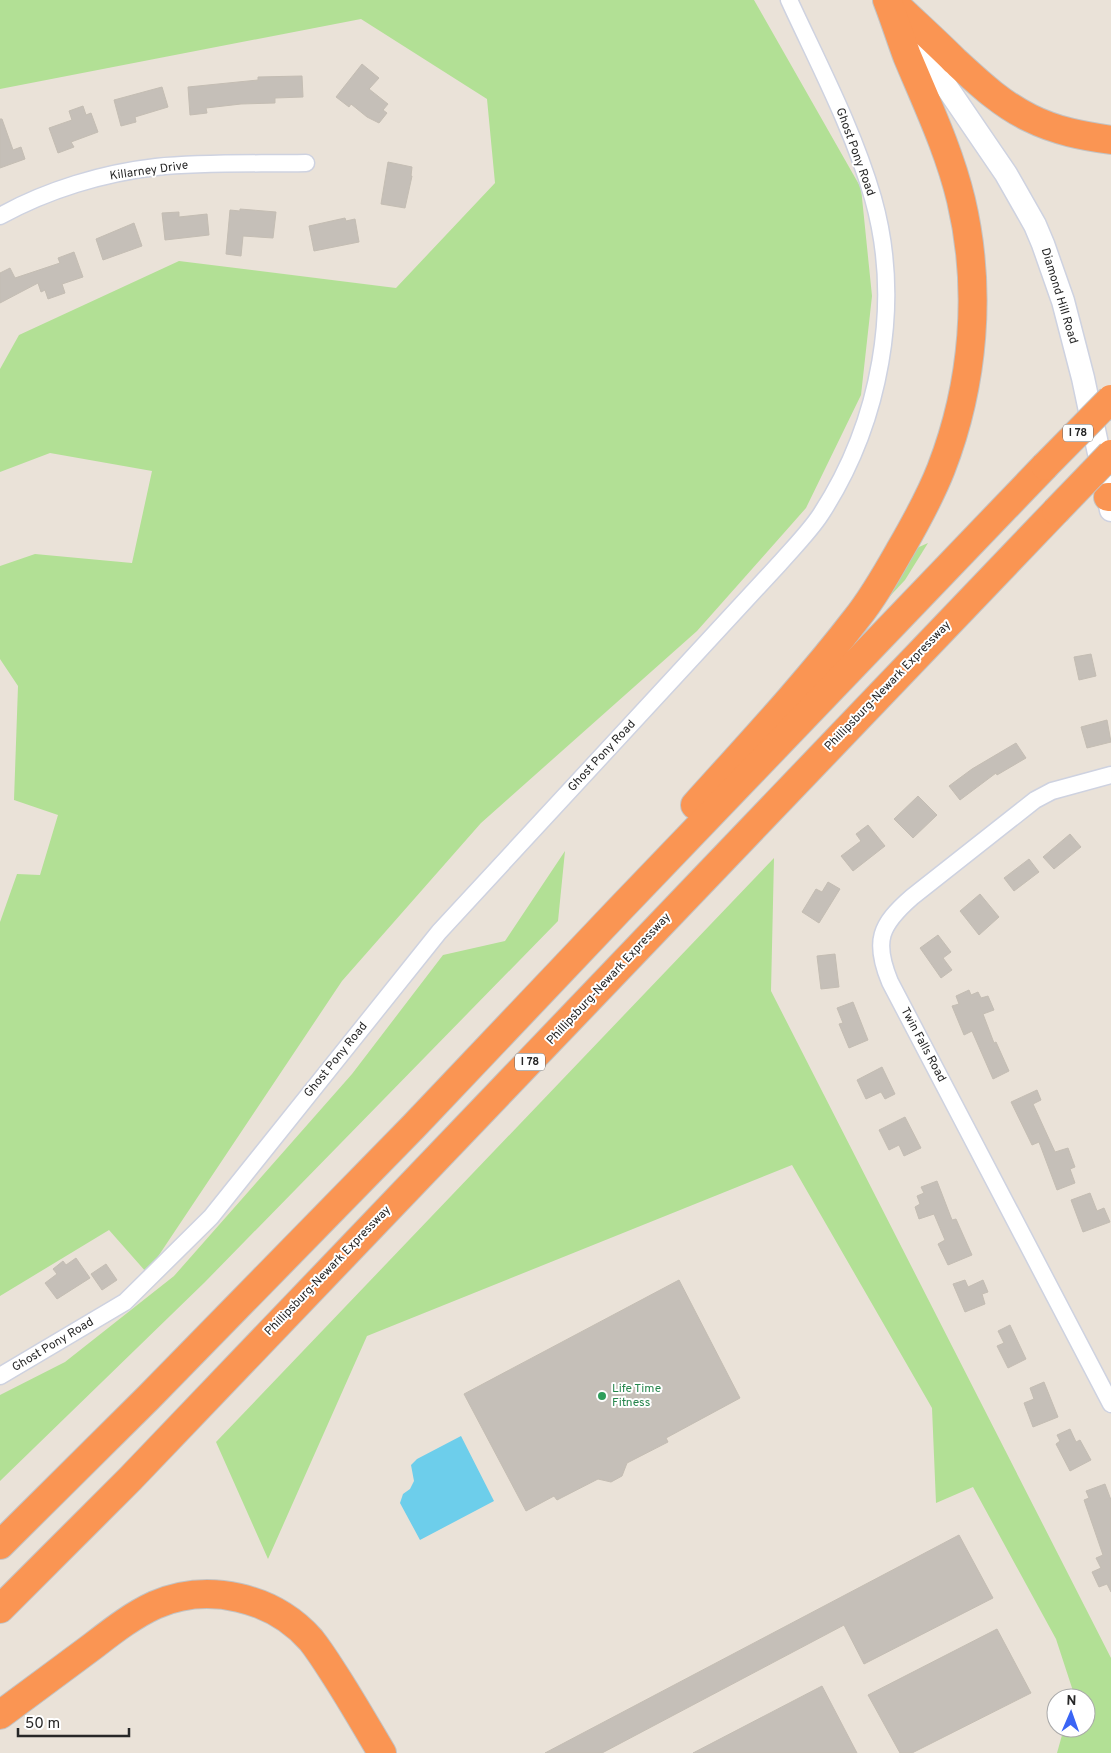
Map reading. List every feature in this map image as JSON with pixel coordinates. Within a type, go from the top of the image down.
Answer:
[{"type":"highway","points":[[892,2],[978,83],[999,100],[1031,119],[1049,126],[1089,137],[1111,140]]},
{"type":"highway","points":[[618,911],[666,838],[858,618],[886,574],[925,505],[951,443],[962,401],[971,338],[972,283],[969,240],[961,202],[945,147],[907,56],[892,2]]},
{"type":"highway","name":"I 78","points":[[0,1545],[149,1397],[400,1140],[1111,399]]},
{"type":"highway","name":"Phillipsburg-Newark Expressway","points":[[0,1609],[130,1479],[1111,454]]},
{"type":"highway","points":[[0,1715],[126,1621],[156,1605],[177,1598],[203,1594],[228,1595],[275,1610],[296,1625],[312,1641],[346,1691],[382,1753]]},
{"type":"main road","name":"Diamond Hill Road","points":[[892,2],[920,48],[1006,174],[1031,218],[1043,244],[1063,301],[1110,501]]},
{"type":"street","name":"Ghost Pony Road","points":[[0,1376],[125,1302],[211,1217],[439,932],[780,563],[820,515],[841,480],[858,442],[871,404],[880,363],[885,323],[885,281],[882,249],[874,200],[861,161],[842,114],[789,0]]},
{"type":"street","name":"Killarney Drive","points":[[0,216],[58,190],[106,177],[155,168],[205,164],[306,163]]},
{"type":"street","name":"Twin Falls Road","points":[[1111,776],[1052,791],[1035,800],[894,912],[886,925],[881,952],[884,968],[890,982],[1111,1404]]},
{"type":"green space","points":[[0,0],[754,0],[861,188],[872,296],[861,395],[806,508],[697,631],[481,823],[342,981],[147,1273],[109,1230],[0,1296],[0,922],[17,874],[40,875],[58,815],[14,800],[18,686],[0,659],[0,566],[35,554],[132,563],[152,471],[50,453],[0,472],[0,369],[19,335],[179,261],[396,288],[495,183],[487,99],[361,19],[0,89]]},
{"type":"green space","points":[[928,543],[905,580],[863,625],[910,556],[919,547]]},
{"type":"green space","points":[[565,851],[558,921],[205,1282],[0,1481],[0,1395],[65,1362],[174,1276],[352,1074],[443,955],[505,941]]},
{"type":"green space","points":[[774,858],[771,991],[1111,1658],[1111,1753],[1057,1753],[1061,1738],[1096,1738],[1096,1688],[1072,1688],[1056,1639],[973,1487],[936,1503],[932,1408],[792,1165],[367,1336],[268,1559],[216,1442]]},
{"type":"water","points":[[461,1436],[494,1501],[420,1540],[400,1503],[403,1494],[410,1489],[414,1481],[411,1465],[417,1459]]},
{"type":"building","points":[[362,64],[379,78],[369,89],[388,104],[383,110],[387,113],[379,123],[367,117],[351,104],[349,107],[336,97]]},
{"type":"building","points":[[302,76],[303,97],[275,98],[275,103],[206,108],[207,113],[190,115],[188,87],[258,80],[258,77]]},
{"type":"building","points":[[162,87],[168,107],[135,117],[136,122],[121,126],[114,100]]},
{"type":"building","points":[[83,106],[86,115],[91,113],[98,132],[71,142],[74,147],[58,153],[49,128],[72,120],[69,111]]},
{"type":"building","points":[[0,119],[2,119],[13,150],[21,147],[25,159],[0,168]]},
{"type":"building","points":[[388,162],[412,167],[412,176],[405,208],[381,204]]},
{"type":"building","points":[[240,209],[276,212],[273,238],[243,236],[241,256],[226,254],[230,210],[240,211]]},
{"type":"building","points":[[179,212],[179,217],[207,214],[209,235],[165,240],[162,213]]},
{"type":"building","points":[[345,218],[346,221],[355,219],[359,242],[314,251],[309,226]]},
{"type":"building","points":[[134,223],[142,246],[103,260],[96,239]]},
{"type":"building","points":[[74,252],[83,277],[62,284],[65,293],[48,299],[45,290],[41,292],[38,283],[0,303],[0,273],[10,268],[15,278],[60,263],[58,258]]},
{"type":"building","points":[[1091,654],[1096,676],[1079,680],[1074,657]]},
{"type":"building","points":[[1107,720],[1111,742],[1087,748],[1081,727]]},
{"type":"building","points":[[1016,743],[1026,758],[997,775],[996,773],[960,800],[949,786],[972,769]]},
{"type":"building","points":[[918,796],[937,815],[913,838],[894,819]]},
{"type":"building","points":[[868,825],[885,846],[853,871],[841,856],[861,841],[856,834]]},
{"type":"building","points":[[1070,834],[1081,847],[1054,869],[1043,857]]},
{"type":"building","points":[[1029,859],[1039,872],[1014,891],[1004,878]]},
{"type":"building","points":[[828,882],[840,889],[819,923],[802,912],[816,889],[822,892]]},
{"type":"building","points":[[980,894],[999,917],[979,935],[960,911]]},
{"type":"building","points":[[938,935],[951,952],[943,958],[952,970],[941,978],[920,948]]},
{"type":"building","points":[[835,954],[839,987],[821,989],[817,956]]},
{"type":"building","points":[[969,990],[971,995],[978,992],[981,998],[988,996],[994,1010],[983,1014],[994,1043],[996,1042],[1009,1071],[993,1079],[972,1031],[964,1035],[952,1006],[959,1004],[956,996]]},
{"type":"building","points":[[853,1002],[868,1040],[849,1048],[839,1024],[843,1023],[837,1008]]},
{"type":"building","points":[[882,1067],[895,1094],[885,1099],[881,1092],[866,1099],[857,1080]]},
{"type":"building","points":[[1037,1090],[1041,1100],[1033,1104],[1055,1152],[1068,1148],[1075,1167],[1070,1169],[1075,1183],[1057,1190],[1039,1142],[1032,1145],[1011,1102]]},
{"type":"building","points":[[905,1117],[921,1148],[904,1156],[899,1145],[889,1150],[879,1130]]},
{"type":"building","points":[[937,1181],[952,1220],[956,1219],[972,1255],[948,1265],[938,1244],[945,1240],[934,1214],[919,1219],[915,1207],[920,1204],[917,1196],[924,1193],[921,1187]]},
{"type":"building","points":[[1090,1193],[1097,1211],[1104,1208],[1110,1222],[1083,1232],[1071,1200]]},
{"type":"building","points":[[76,1258],[90,1278],[57,1299],[45,1283],[57,1274],[53,1269],[63,1261],[66,1265]]},
{"type":"building","points":[[106,1264],[117,1280],[102,1290],[91,1274]]},
{"type":"building","name":"Life Time Fitness","points":[[679,1280],[740,1398],[666,1438],[668,1442],[627,1463],[622,1476],[611,1482],[598,1479],[557,1500],[554,1496],[526,1511],[464,1394]]},
{"type":"building","points":[[965,1280],[968,1287],[983,1280],[988,1292],[982,1294],[985,1304],[965,1312],[953,1284]]},
{"type":"building","points":[[1010,1325],[1026,1359],[1008,1368],[997,1346],[1004,1343],[998,1331]]},
{"type":"building","points":[[1044,1382],[1058,1417],[1033,1427],[1024,1403],[1034,1399],[1030,1388]]},
{"type":"building","points":[[1070,1429],[1076,1442],[1080,1440],[1091,1460],[1070,1471],[1056,1444],[1060,1441],[1057,1435]]},
{"type":"building","points":[[1105,1484],[1111,1500],[1111,1592],[1107,1584],[1099,1587],[1092,1572],[1101,1568],[1096,1558],[1103,1555],[1084,1500],[1089,1498],[1086,1491]]},
{"type":"building","points":[[959,1535],[993,1598],[864,1664],[844,1625],[602,1753],[545,1753]]},
{"type":"building","points":[[997,1629],[1031,1693],[912,1753],[900,1753],[868,1695]]},
{"type":"building","points":[[822,1686],[857,1753],[693,1753]]},
{"type":"place","name":"Life Time Fitness","points":[[602,1396]]}]
